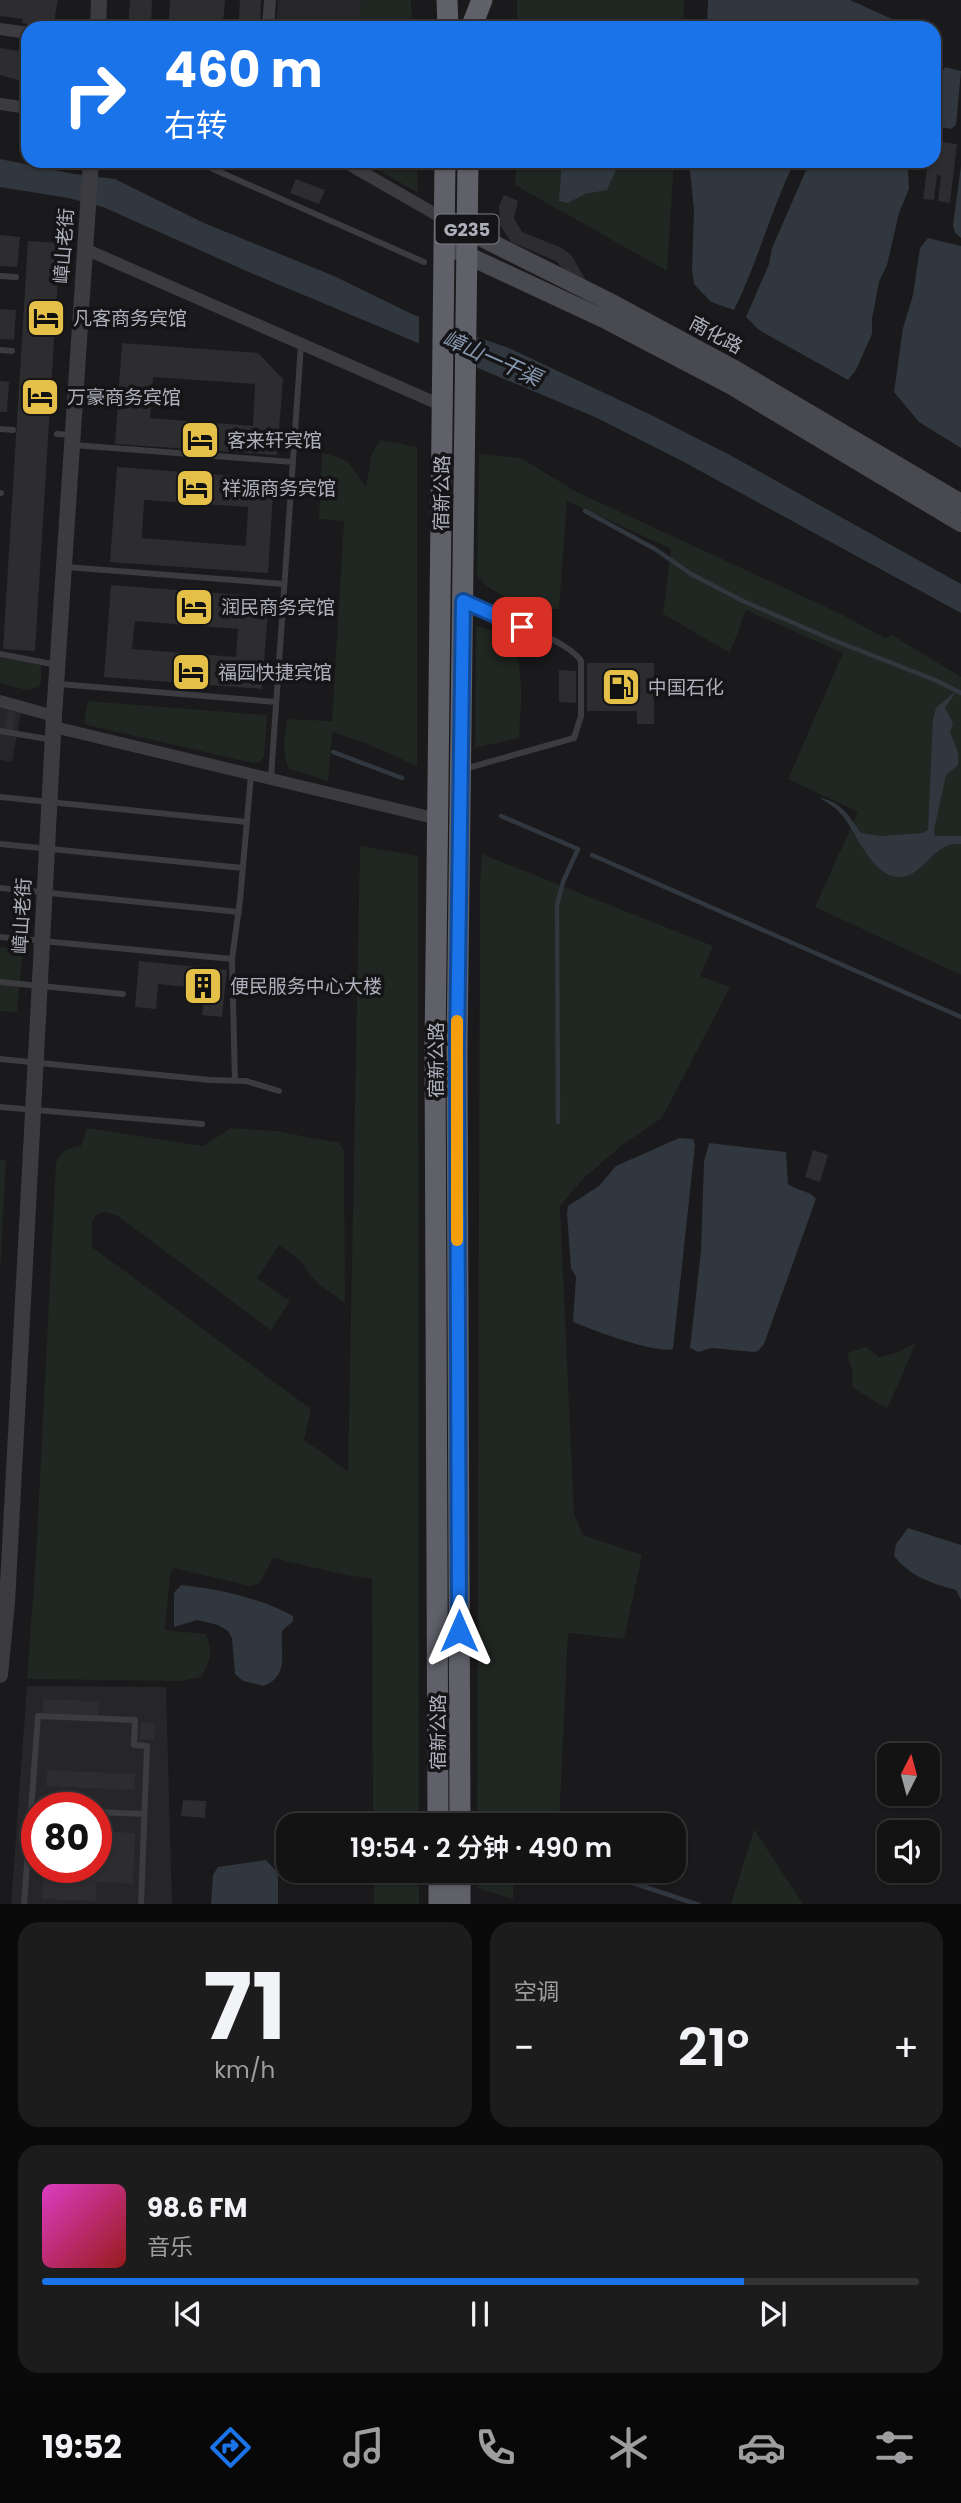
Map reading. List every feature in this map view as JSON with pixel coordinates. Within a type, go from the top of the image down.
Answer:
[{"type":"highway","points":[[445,0],[447,21]]},
{"type":"highway","points":[[471,21],[472,0]]},
{"type":"highway","points":[[474,21],[482,0]]},
{"type":"highway","name":"G235","points":[[445,168],[445,245]]},
{"type":"highway","name":"G235","points":[[467,255],[468,168]]},
{"type":"highway","name":"宿新公路","points":[[438,1813],[436,1090],[445,245]]},
{"type":"highway","name":"宿新公路","points":[[460,1813],[457,1049],[467,255]]},
{"type":"highway","points":[[439,1883],[439,1904]]},
{"type":"highway","points":[[462,1883],[464,1903]]},
{"type":"main road","name":"南化路","points":[[444,219],[608,301],[736,370],[961,503]]},
{"type":"main road","name":"南化路","points":[[445,245],[604,319],[732,386],[961,523]]},
{"type":"street","points":[[98,21],[99,0]]},
{"type":"street","points":[[268,21],[270,0]]},
{"type":"street","points":[[0,29],[21,32]]},
{"type":"street","points":[[0,104],[21,107]]},
{"type":"street","name":"嶂山老街","points":[[0,1675],[7,1603],[34,1063],[64,567],[67,438],[90,168]]},
{"type":"street","points":[[355,168],[444,219]]},
{"type":"street","points":[[85,241],[443,407]]},
{"type":"street","points":[[0,701],[54,728],[438,819]]},
{"type":"lane","points":[[211,168],[424,262]]},
{"type":"lane","points":[[0,276],[16,277]]},
{"type":"lane","points":[[271,778],[301,343]]},
{"type":"lane","points":[[0,350],[12,351]]},
{"type":"lane","points":[[0,429],[13,430]]},
{"type":"lane","points":[[67,438],[293,462]]},
{"type":"lane","points":[[64,567],[284,584]]},
{"type":"lane","points":[[461,770],[574,738],[581,716],[581,661],[577,654],[561,643],[463,601]]},
{"type":"lane","points":[[0,654],[58,666]]},
{"type":"lane","points":[[57,683],[276,702]]},
{"type":"lane","points":[[0,731],[54,728]]},
{"type":"lane","points":[[236,1080],[232,959],[239,912],[251,774]]},
{"type":"lane","points":[[0,797],[247,822]]},
{"type":"lane","points":[[0,844],[243,868]]},
{"type":"lane","points":[[0,888],[239,912]]},
{"type":"lane","points":[[0,937],[232,959]]},
{"type":"lane","points":[[0,982],[123,994]]},
{"type":"lane","points":[[0,1059],[246,1081],[279,1091]]},
{"type":"lane","points":[[0,1107],[202,1124]]},
{"type":"lane","points":[[35,1792],[38,1716],[135,1720],[134,1745],[147,1746],[141,1904]]},
{"type":"lane","points":[[112,1813],[144,1814]]},
{"type":"lane","points":[[24,1904],[26,1883]]},
{"type":"shaded area","points":[[278,0],[361,0],[360,21],[276,21]]},
{"type":"shaded area","points":[[361,0],[411,0],[412,21],[360,21]]},
{"type":"shaded area","points":[[517,0],[684,0],[683,21],[517,21]]},
{"type":"shaded area","points":[[375,168],[417,168],[418,193]]},
{"type":"shaded area","points":[[516,168],[674,168],[667,271],[515,185]]},
{"type":"shaded area","points":[[380,440],[417,447],[417,766],[332,732],[328,781],[289,769],[284,751],[287,719],[332,721],[344,521],[319,519],[322,453],[345,461],[366,487],[371,456]]},
{"type":"shaded area","points":[[479,454],[521,458],[577,492],[841,614],[885,638],[892,635],[961,677],[961,975],[815,907],[858,812],[788,779],[843,653],[746,610],[730,653],[663,614],[671,549],[567,501],[559,609],[535,608],[502,595],[486,585],[477,574]]},
{"type":"shaded area","points":[[476,625],[499,634],[511,644],[520,669],[521,698],[519,738],[475,748]]},
{"type":"shaded area","points":[[0,657],[41,665],[39,687],[26,690],[0,683]]},
{"type":"shaded area","points":[[88,701],[267,715],[264,757],[260,762],[253,763],[87,725],[84,721]]},
{"type":"shaded area","points":[[0,705],[22,709],[12,762],[0,760]]},
{"type":"shaded area","points":[[360,846],[418,856],[419,1813],[373,1813],[372,1579],[273,1558],[260,1583],[250,1586],[174,1568],[170,1575],[165,1630],[206,1634],[210,1656],[201,1677],[181,1681],[27,1679],[56,1163],[66,1150],[81,1146],[87,1128],[203,1146],[231,1128],[276,1131],[339,1143],[344,1150],[345,1303],[320,1285],[301,1261],[279,1245],[257,1278],[290,1301],[271,1330],[116,1215],[105,1212],[96,1215],[92,1222],[92,1247],[311,1409],[304,1440],[348,1471]]},
{"type":"shaded area","points":[[482,854],[713,946],[700,976],[730,987],[662,1118],[622,1145],[583,1179],[560,1206],[574,1514],[583,1535],[642,1555],[624,1639],[568,1633],[560,1813],[477,1813]]},
{"type":"shaded area","points":[[0,947],[23,949],[17,1012],[0,1011]]},
{"type":"shaded area","points":[[0,1160],[6,1160],[0,1273]]},
{"type":"shaded area","points":[[916,1343],[887,1409],[852,1387],[853,1373],[847,1353],[866,1347],[879,1357],[896,1353]]},
{"type":"shaded area","points":[[27,1686],[166,1687],[172,1904],[11,1904]]},
{"type":"shaded area","points":[[754,1829],[803,1904],[731,1904]]},
{"type":"shaded area","points":[[374,1883],[419,1883],[419,1904],[374,1904]]},
{"type":"shaded area","points":[[477,1883],[513,1883],[513,1899],[477,1888]]},
{"type":"water","points":[[708,0],[850,0],[896,21],[707,21]]},
{"type":"water","points":[[945,67],[961,71],[956,125],[951,129],[941,127],[941,74]]},
{"type":"water","name":"嶂山一干渠","points":[[0,159],[21,163],[21,168],[44,168],[115,179],[204,223],[334,276],[414,315],[509,348],[728,454],[961,584],[961,613],[682,461],[595,417],[251,273],[103,207],[68,198],[0,187]]},
{"type":"water","points":[[961,166],[961,238],[955,233],[953,225]]},
{"type":"water","points":[[561,168],[615,168],[607,190],[585,194],[568,203],[559,201]]},
{"type":"water","points":[[690,168],[792,168],[734,310],[711,302],[694,284],[694,210]]},
{"type":"water","points":[[807,168],[907,168],[909,189],[899,213],[887,265],[879,282],[872,334],[856,370],[848,380],[759,330],[746,317],[769,264],[772,248]]},
{"type":"water","points":[[928,238],[961,246],[961,448],[919,422],[894,392],[903,328],[913,295],[920,248]]},
{"type":"water","points":[[957,690],[945,708],[953,723],[950,732],[958,752],[958,765],[946,775],[934,830],[935,836],[961,836],[961,844],[952,844],[938,851],[913,873],[895,877],[876,865],[842,815],[820,798],[839,806],[861,833],[880,836],[923,833],[928,830],[933,719],[936,708]]},
{"type":"water","points":[[679,1138],[693,1139],[695,1145],[673,1349],[664,1350],[639,1345],[573,1322],[576,1277],[571,1268],[567,1213],[568,1206],[599,1186],[616,1166]]},
{"type":"water","points":[[709,1143],[786,1152],[788,1184],[816,1199],[764,1344],[758,1351],[712,1348],[698,1352],[690,1348],[701,1251],[704,1162]]},
{"type":"water","points":[[908,1528],[961,1545],[961,1600],[956,1590],[914,1574],[894,1556],[896,1544]]},
{"type":"water","points":[[181,1585],[239,1595],[293,1616],[293,1621],[282,1631],[282,1663],[278,1676],[264,1686],[243,1681],[235,1674],[232,1638],[228,1631],[218,1625],[197,1620],[174,1627],[174,1593]]},
{"type":"water","points":[[266,1860],[276,1871],[278,1904],[211,1904],[213,1875],[218,1867]]},
{"type":"pier","points":[[419,313],[477,333],[477,371],[419,347]]},
{"type":"building","points":[[0,0],[58,0],[54,21],[22,21],[0,16]]},
{"type":"building","points":[[130,0],[152,0],[151,21],[128,21]]},
{"type":"building","points":[[170,0],[225,0],[223,21],[169,20]]},
{"type":"building","points":[[240,0],[261,0],[260,21],[238,21]]},
{"type":"building","points":[[21,46],[21,81],[0,75],[0,48],[20,51]]},
{"type":"building","points":[[941,142],[957,144],[950,203],[938,201],[941,176],[937,175],[934,200],[923,199],[927,168],[941,168]]},
{"type":"building","points":[[296,179],[325,190],[319,204],[290,193]]},
{"type":"building","points":[[504,195],[518,201],[514,218],[522,232],[562,248],[572,256],[589,286],[571,279],[556,261],[511,242],[500,225],[499,206]]},
{"type":"building","points":[[0,235],[20,237],[17,267],[0,266]]},
{"type":"building","points":[[28,241],[60,243],[35,651],[3,649]]},
{"type":"building","points":[[0,309],[16,310],[14,340],[0,339]]},
{"type":"building","points":[[122,343],[258,353],[283,379],[277,455],[115,444]],"holes":[[[153,377],[255,384],[253,426],[150,418]]]},
{"type":"building","points":[[0,381],[9,382],[7,412],[0,412]]},
{"type":"building","points":[[117,467],[274,479],[268,573],[110,562]],"holes":[[[144,500],[248,507],[246,546],[142,538]]]},
{"type":"building","points":[[111,585],[269,597],[262,689],[104,677]],"holes":[[[135,621],[238,629],[236,657],[132,649]]]},
{"type":"building","name":"中国石化","points":[[587,663],[654,663],[654,724],[637,724],[637,711],[587,711]]},
{"type":"building","points":[[559,670],[576,671],[576,703],[559,702]]},
{"type":"building","points":[[8,711],[16,713],[13,730],[4,728]]},
{"type":"building","name":"便民服务中心大楼","points":[[139,961],[227,970],[222,1017],[202,1015],[205,989],[158,984],[156,1009],[135,1007]]},
{"type":"building","points":[[813,1150],[828,1155],[820,1182],[805,1177]]},
{"type":"building","points":[[43,1699],[99,1701],[98,1716],[43,1714]]},
{"type":"building","points":[[141,1722],[155,1723],[154,1740],[140,1739]]},
{"type":"building","points":[[47,1770],[135,1774],[134,1790],[46,1786]]},
{"type":"building","points":[[183,1800],[206,1801],[205,1818],[181,1816]]},
{"type":"building","points":[[112,1832],[135,1833],[133,1884],[112,1883]]},
{"type":"building","points":[[43,1883],[96,1883],[96,1901],[42,1899]]},
{"type":"waterway","points":[[585,511],[655,549],[691,574],[743,601],[961,693]]},
{"type":"waterway","points":[[333,752],[402,778]]},
{"type":"waterway","points":[[501,816],[578,849],[563,882],[557,905],[558,1122]]},
{"type":"waterway","points":[[592,855],[961,1017]]},
{"type":"waterway","points":[[633,1883],[696,1904]]},
{"type":"slow traffic","points":[[457,1021],[457,1240]]},
{"type":"place","name":"凡客商务宾馆","points":[[46,318]]},
{"type":"place","name":"万豪商务宾馆","points":[[40,397]]},
{"type":"place","name":"客来轩宾馆","points":[[200,440]]},
{"type":"place","name":"祥源商务宾馆","points":[[195,488]]},
{"type":"place","name":"润民商务宾馆","points":[[194,607]]},
{"type":"place","name":"福园快捷宾馆","points":[[191,672]]},
{"type":"place","name":"中国石化","points":[[621,687]]},
{"type":"place","name":"便民服务中心大楼","points":[[203,986]]},
{"type":"route","points":[[459,1631],[457,1049],[463,601],[522,627]]}]
